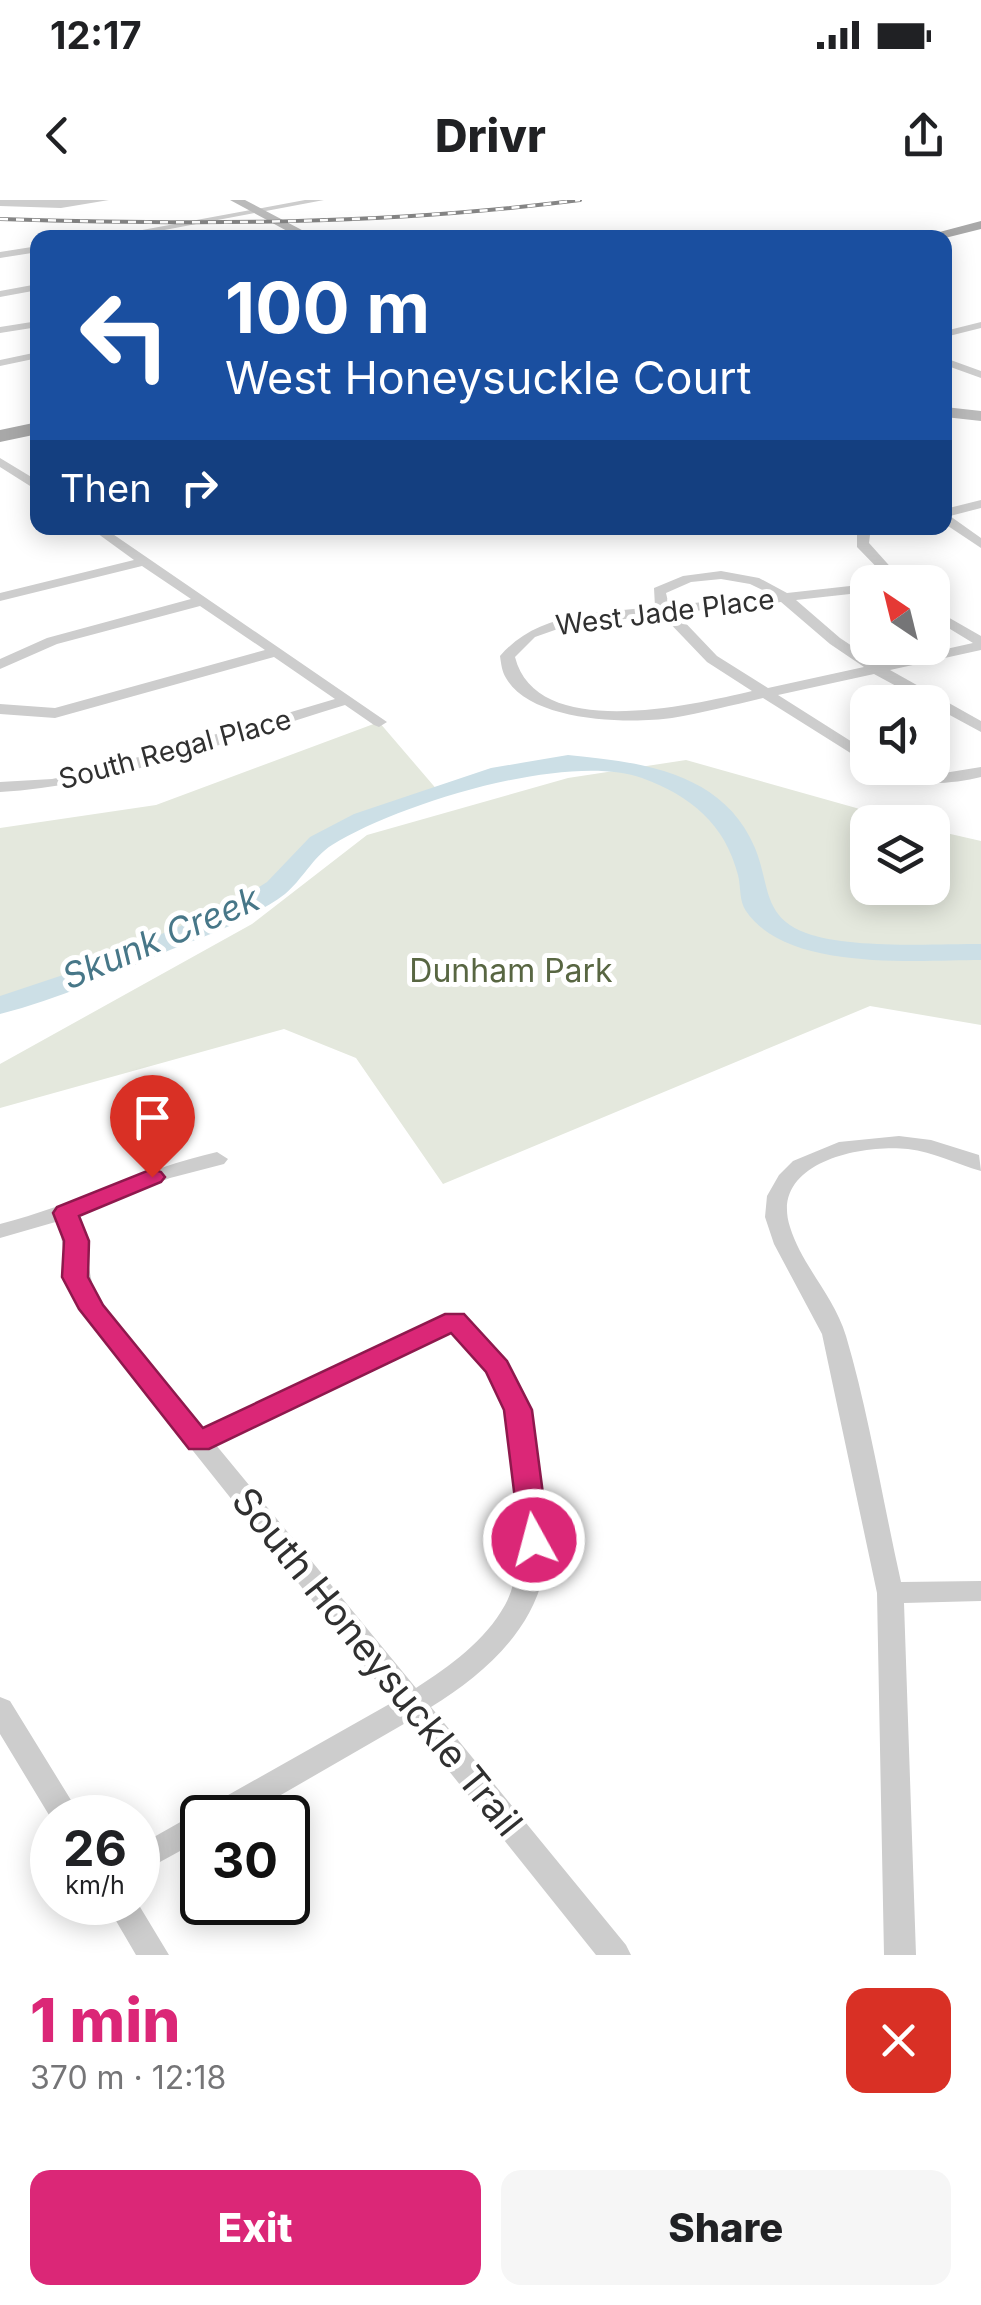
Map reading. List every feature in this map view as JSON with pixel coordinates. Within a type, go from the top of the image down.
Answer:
[{"type":"main road","points":[[952,232],[981,225]]},
{"type":"main road","points":[[0,436],[30,430]]},
{"type":"street","points":[[0,204],[105,200]]},
{"type":"street","points":[[236,200],[296,230]]},
{"type":"street","points":[[148,230],[313,201]]},
{"type":"street","points":[[0,255],[30,250]]},
{"type":"street","points":[[0,294],[30,288]]},
{"type":"street","points":[[0,330],[30,325]]},
{"type":"street","points":[[952,332],[981,325]]},
{"type":"street","points":[[0,363],[30,357]]},
{"type":"street","points":[[952,363],[981,375]]},
{"type":"street","points":[[952,413],[981,416]]},
{"type":"street","points":[[0,462],[30,482]]},
{"type":"street","points":[[0,477],[17,473]]},
{"type":"street","points":[[952,513],[981,504]]},
{"type":"street","points":[[952,521],[981,544]]},
{"type":"street","points":[[106,535],[379,722]]},
{"type":"street","points":[[867,535],[862,541],[883,565]]},
{"type":"street","points":[[0,597],[145,561]]},
{"type":"street","points":[[850,748],[760,694],[700,649],[656,600],[659,592],[700,577],[744,579],[783,596],[819,631],[873,667],[981,727]]},
{"type":"street","points":[[0,582],[16,593]]},
{"type":"street","name":"West Jade Place","points":[[760,694],[674,713],[620,717],[563,707],[521,687],[511,676],[506,660],[519,640],[566,621],[850,590]]},
{"type":"street","points":[[0,665],[52,641],[201,601]]},
{"type":"street","points":[[950,624],[981,644]]},
{"type":"street","points":[[760,694],[981,644]]},
{"type":"street","points":[[0,708],[49,714],[276,652]]},
{"type":"street","name":"South Regal Place","points":[[0,787],[52,784],[94,775],[348,700]]},
{"type":"street","points":[[950,776],[979,773]]},
{"type":"street","points":[[900,1955],[890,1593],[834,1334],[826,1310],[784,1242],[776,1212],[778,1198],[801,1166],[851,1145],[923,1145],[981,1164]]},
{"type":"street","points":[[0,1231],[66,1213],[182,1165],[217,1159]]},
{"type":"street","name":"South Honeysuckle Trail","points":[[66,1213],[76,1241],[75,1277],[81,1294],[615,1955]]},
{"type":"street","points":[[199,1442],[455,1321],[498,1368],[518,1410],[522,1435],[534,1540],[527,1582],[508,1624],[476,1663],[254,1795]]},
{"type":"street","points":[[890,1593],[981,1592]]},
{"type":"street","points":[[0,1709],[53,1795]]},
{"type":"street","points":[[134,1925],[153,1955]]},
{"type":"green space","points":[[379,722],[439,792],[363,819],[319,842],[293,865],[276,888],[241,910],[82,978],[0,1005],[0,828],[156,805]]},
{"type":"green space","name":"Dunham Park","points":[[686,760],[850,806],[850,905],[950,905],[950,834],[981,841],[981,1025],[870,1006],[443,1184],[356,1058],[284,1029],[0,1108],[0,1064],[252,924],[367,835],[568,778]]},
{"type":"waterway","name":"Skunk Creek","points":[[0,1005],[82,978],[241,910],[276,888],[319,842],[363,819],[500,773],[568,762],[645,770],[699,796],[720,813],[741,844],[756,907],[773,925],[800,941],[885,952],[981,952]]},
{"type":"railway","points":[[0,219],[363,219],[580,200]]},
{"type":"route","points":[[152,1177],[66,1213],[76,1241],[75,1277],[92,1309],[199,1442],[455,1321],[498,1368],[518,1410],[534,1540]]}]
